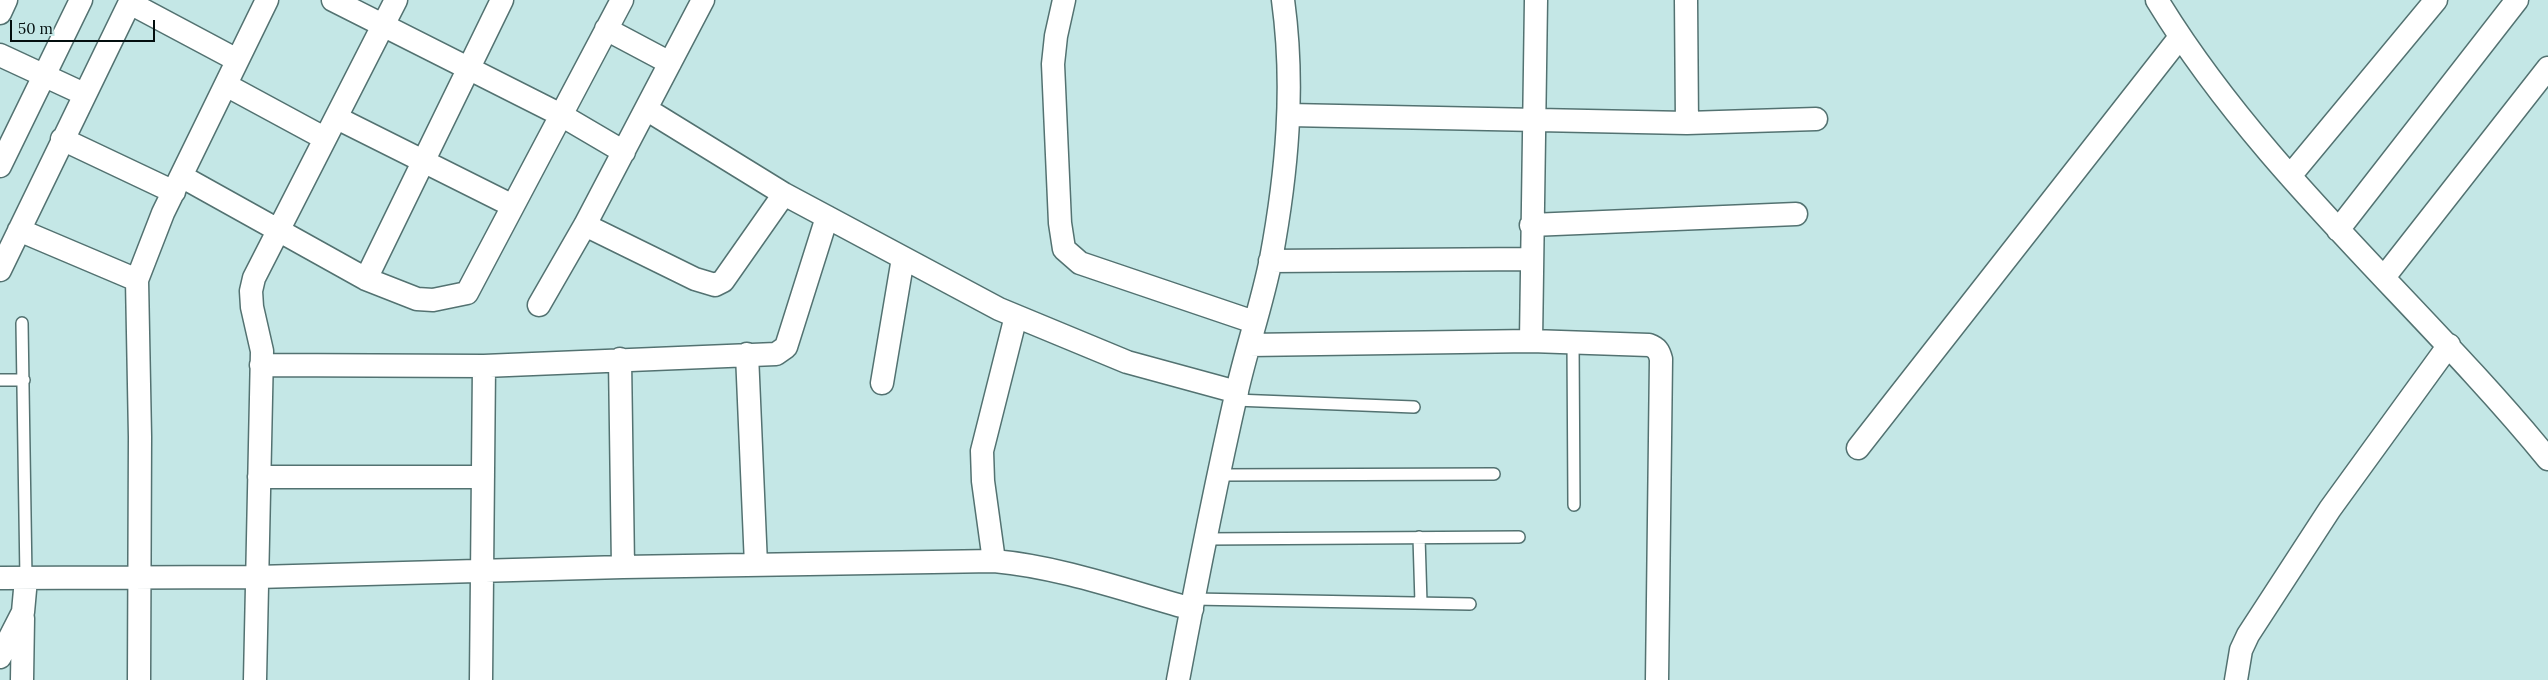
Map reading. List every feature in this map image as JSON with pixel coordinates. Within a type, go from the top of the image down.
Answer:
[{"type":"street","points":[[0,13],[6,0]]},
{"type":"street","points":[[0,166],[81,0]]},
{"type":"street","points":[[139,680],[140,437],[137,280],[177,184],[267,0]]},
{"type":"street","points":[[333,0],[561,115],[624,152]]},
{"type":"street","points":[[255,680],[261,365],[259,334],[251,291],[254,278],[278,229],[324,138],[337,118],[396,0]]},
{"type":"street","points":[[366,279],[502,0]]},
{"type":"street","points":[[62,139],[177,184],[278,229],[366,279],[417,299],[433,300],[467,293],[622,0]]},
{"type":"street","points":[[539,305],[585,225],[703,0]]},
{"type":"street","points":[[1064,0],[1056,36],[1053,73],[1060,223],[1064,249],[1080,263],[1254,322]]},
{"type":"street","points":[[1178,680],[1236,396],[1270,261],[1285,166],[1289,115],[1290,63],[1283,0]]},
{"type":"street","points":[[1531,341],[1531,225],[1536,120],[1536,0]]},
{"type":"street","points":[[1686,0],[1687,123]]},
{"type":"street","points":[[2157,0],[2180,37],[2245,122],[2290,176],[2338,230],[2385,276],[2544,445]]},
{"type":"street","points":[[2290,176],[2436,0]]},
{"type":"street","points":[[2338,230],[2517,0]]},
{"type":"street","points":[[0,270],[130,2],[237,60]]},
{"type":"street","points":[[606,30],[670,63]]},
{"type":"street","points":[[1858,448],[2180,37]]},
{"type":"street","points":[[0,55],[84,94]]},
{"type":"street","points":[[2385,276],[2548,68]]},
{"type":"street","points":[[226,85],[324,138]]},
{"type":"street","points":[[646,110],[784,194],[1016,316],[1127,362],[1236,396]]},
{"type":"street","points":[[1289,115],[1687,123],[1816,119]]},
{"type":"street","points":[[337,118],[513,206]]},
{"type":"street","points":[[585,225],[695,279],[715,285],[723,281],[784,194]]},
{"type":"street","points":[[1531,225],[1796,214]]},
{"type":"street","points":[[261,365],[484,366],[776,354],[786,346],[827,217]]},
{"type":"street","points":[[19,230],[137,280]]},
{"type":"street","points":[[882,383],[903,258]]},
{"type":"street","points":[[1270,261],[1531,260]]},
{"type":"street","points":[[994,561],[983,481],[982,451],[1016,316]]},
{"type":"street","points":[[1248,345],[1573,341],[1649,345],[1659,351],[1661,359],[1657,680]]},
{"type":"street","points":[[2236,680],[2241,650],[2248,635],[2330,509],[2449,344]]},
{"type":"street","points":[[747,354],[756,564]]},
{"type":"street","points":[[620,360],[623,566]]},
{"type":"street","points":[[481,680],[484,366]]},
{"type":"street","points":[[259,477],[483,477]]},
{"type":"street","points":[[0,578],[257,577],[623,566],[994,561],[1024,564],[1192,604]]},
{"type":"street","points":[[22,680],[23,612],[26,579]]},
{"type":"street","points":[[0,657],[23,612]]},
{"type":"lane","points":[[22,323],[26,579]]},
{"type":"lane","points":[[1573,341],[1574,505]]},
{"type":"lane","points":[[0,380],[24,380]]},
{"type":"lane","points":[[1236,396],[1414,407]]},
{"type":"lane","points":[[1220,475],[1494,474]]},
{"type":"lane","points":[[1420,537],[1421,603]]},
{"type":"lane","points":[[1206,539],[1519,537]]},
{"type":"lane","points":[[1192,604],[1470,604]]}]
